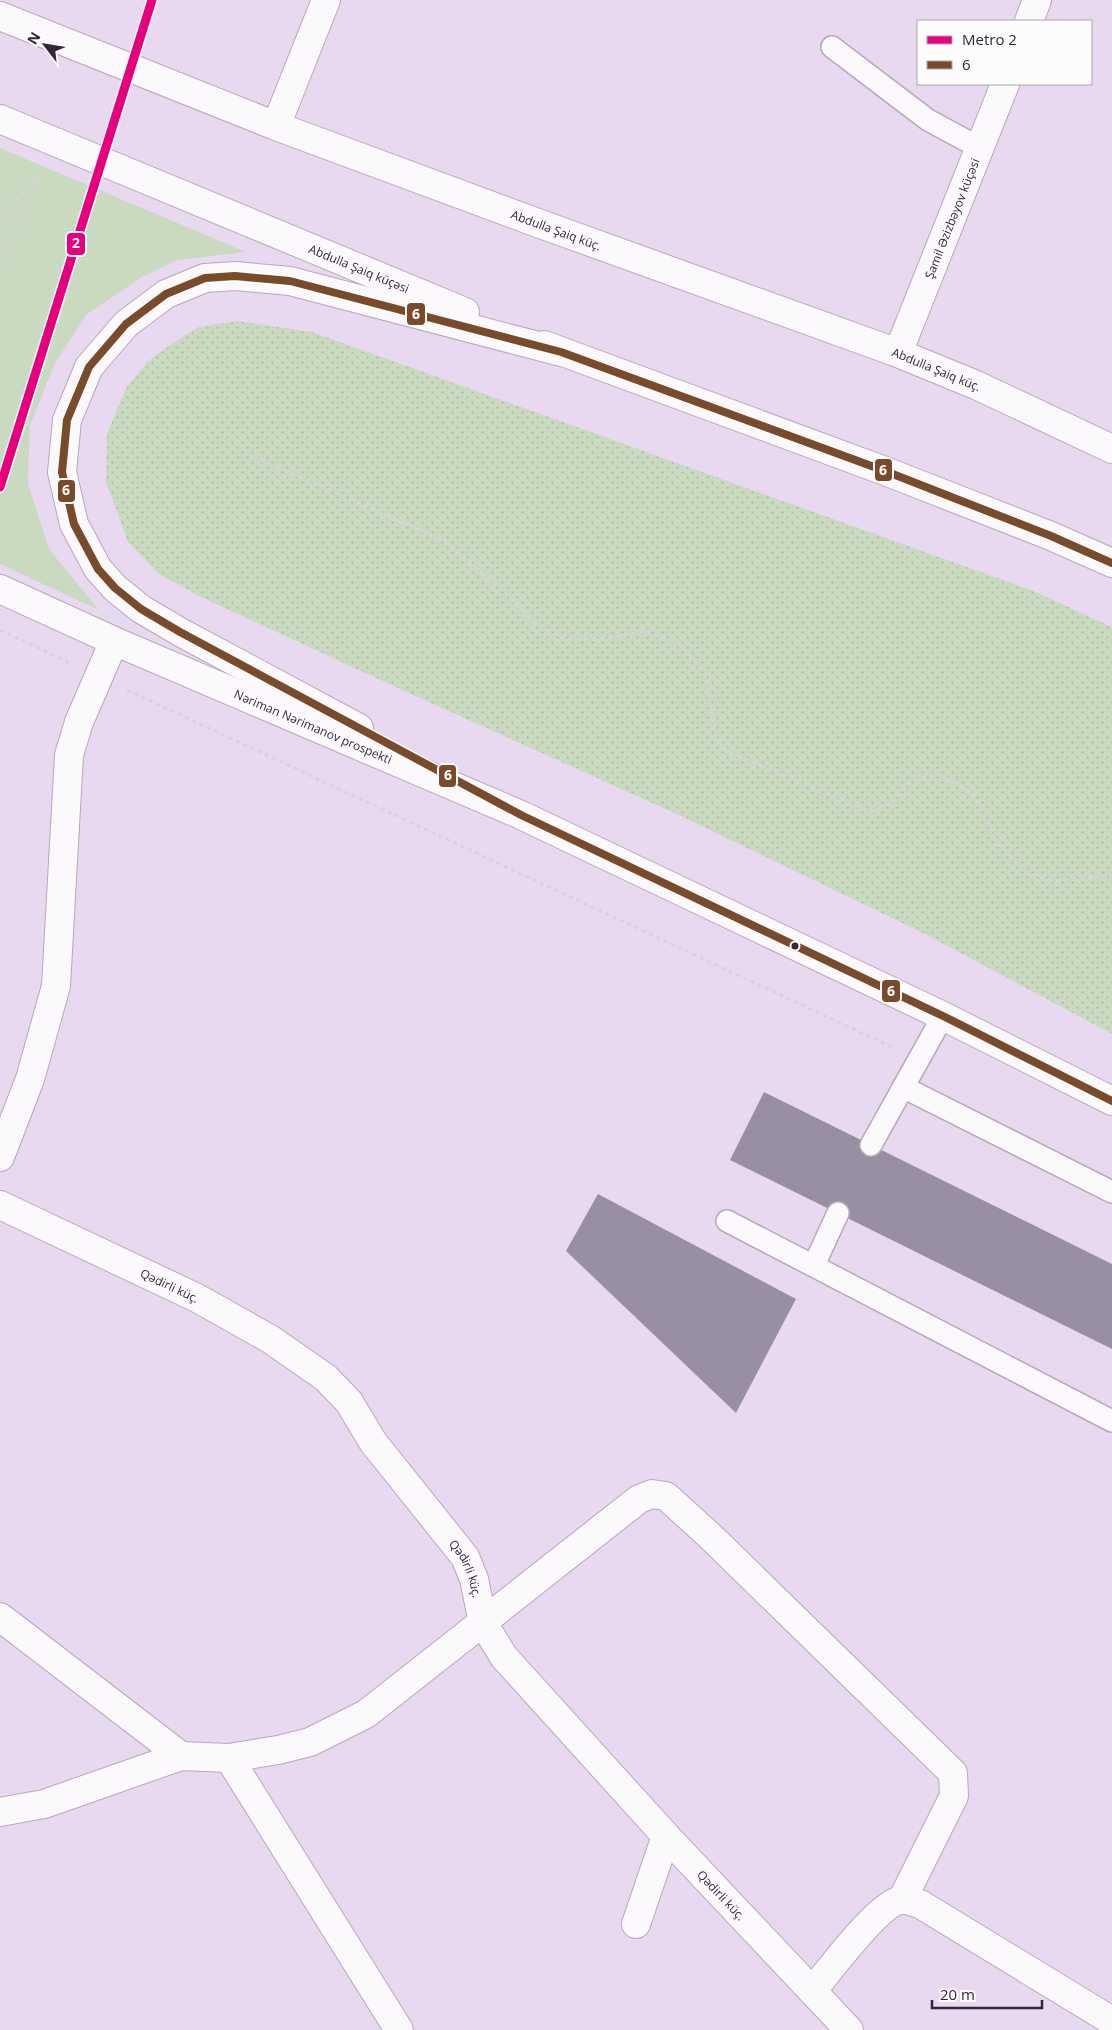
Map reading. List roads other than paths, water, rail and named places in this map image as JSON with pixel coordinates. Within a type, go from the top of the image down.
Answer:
[{"type":"street","points":[[276,126],[326,0]]},
{"type":"street","points":[[1029,20],[1037,0]]},
{"type":"street","name":"Abdulla Şaiq küç.","points":[[0,16],[276,126],[898,353],[976,385],[1112,449]]},
{"type":"street","name":"Şamil Əzizbəyov küçəsi","points":[[898,353],[1005,85]]},
{"type":"street","name":"Abdulla Şaiq küçəsi","points":[[0,119],[561,352],[885,471],[1051,536],[1112,563]]},
{"type":"street","points":[[521,815],[180,632],[141,609],[115,588],[98,569],[74,524],[62,472],[67,420],[90,367],[126,324],[166,294],[205,278],[235,276],[290,281],[561,352]]},
{"type":"street","name":"Nəriman Nərimanov prospekti","points":[[0,589],[114,641],[521,815],[943,1016],[1112,1101]]},
{"type":"street","points":[[0,1157],[30,1079],[56,986],[69,755],[79,722],[114,641]]},
{"type":"street","name":"Qədirli küç.","points":[[0,1205],[197,1298],[270,1340],[326,1378],[349,1402],[373,1442],[465,1557],[474,1579],[483,1623],[504,1657],[666,1836],[849,2030]]},
{"type":"street","points":[[0,1812],[44,1804],[182,1756],[229,1758],[278,1750],[310,1742],[366,1714],[639,1498],[652,1494],[666,1496],[710,1536],[953,1773],[954,1796],[902,1900]]},
{"type":"street","points":[[0,1617],[182,1756]]},
{"type":"street","points":[[229,1758],[399,2030]]},
{"type":"street","points":[[636,1924],[666,1836]]},
{"type":"street","points":[[813,1990],[871,1922],[887,1906],[902,1900],[920,1904],[1112,2021]]},
{"type":"lane","points":[[832,47],[928,120],[980,148]]},
{"type":"lane","points":[[872,1145],[943,1016]]},
{"type":"lane","points":[[903,1087],[1112,1192]]},
{"type":"lane","points":[[814,1265],[838,1213]]},
{"type":"lane","points":[[727,1221],[1112,1421]]},
{"type":"metro line","name":"2","points":[[0,487],[152,0]]}]
